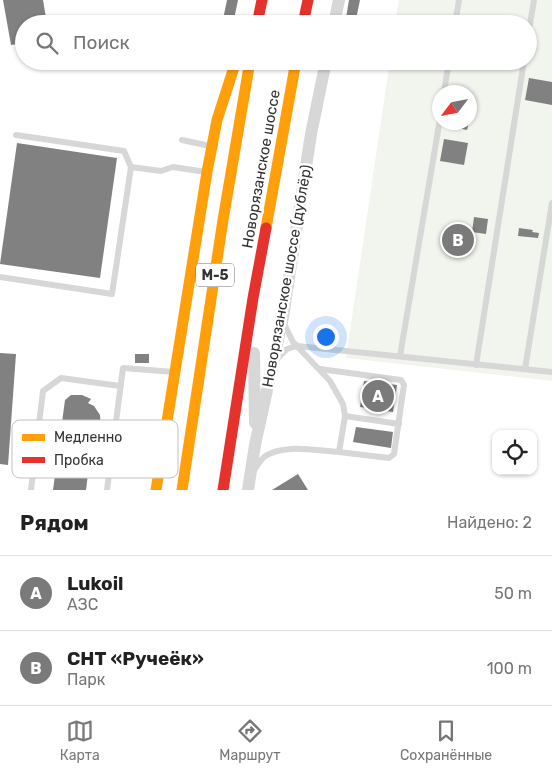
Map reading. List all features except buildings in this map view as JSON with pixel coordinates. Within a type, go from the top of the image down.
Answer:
[{"type":"main road","points":[[259,15],[262,0]]},
{"type":"main road","points":[[305,15],[308,0]]},
{"type":"main road","points":[[167,420],[207,172],[217,120],[233,70]]},
{"type":"main road","name":"Новорязанское шоссе","points":[[182,490],[223,220],[248,70]]},
{"type":"main road","name":"Новорязанское шоссе","points":[[223,490],[253,298],[294,70]]},
{"type":"street","points":[[251,15],[257,0]]},
{"type":"street","points":[[336,15],[339,0]]},
{"type":"street","name":"Новорязанское шоссе (дублёр)","points":[[248,490],[255,445],[283,317],[311,134],[324,70]]},
{"type":"street","points":[[253,298],[255,445]]},
{"type":"lane","points":[[456,15],[459,0]]},
{"type":"lane","points":[[532,15],[534,0]]},
{"type":"lane","points":[[445,85],[448,70]]},
{"type":"lane","points":[[476,365],[523,70]]},
{"type":"lane","points":[[400,356],[438,130]]},
{"type":"lane","points":[[0,278],[112,294],[131,167],[124,151],[16,135]]},
{"type":"lane","points":[[182,140],[212,146]]},
{"type":"lane","points":[[131,167],[161,172],[173,167],[207,172]]},
{"type":"lane","points":[[525,369],[552,203]]},
{"type":"lane","points":[[283,317],[286,330],[297,346],[320,369],[339,393],[344,404],[345,416],[339,452]]},
{"type":"lane","points":[[271,370],[276,360],[284,351],[297,346],[552,372]]},
{"type":"lane","points":[[115,420],[123,368],[175,372]]},
{"type":"lane","points":[[250,475],[262,459],[273,452],[288,449],[339,452],[389,458],[394,454],[404,385],[401,380],[320,369]]},
{"type":"lane","points":[[39,420],[43,391],[61,378],[120,386]]},
{"type":"lane","points":[[345,416],[399,424]]},
{"type":"shaded area","points":[[399,0],[552,0],[552,381],[346,358],[389,70],[537,70],[537,15],[396,15]]},
{"type":"traffic: slow","points":[[167,420],[207,172],[217,120],[233,70]]},
{"type":"traffic: slow","points":[[182,490],[223,220],[248,70]]},
{"type":"traffic: slow","points":[[266,228],[294,70]]},
{"type":"traffic: slow","points":[[156,490],[158,478]]},
{"type":"traffic: jam","points":[[259,15],[262,0]]},
{"type":"traffic: jam","points":[[305,15],[308,0]]},
{"type":"traffic: jam","points":[[223,490],[266,228]]},
{"type":"place","name":"СНТ «Ручеёк»","points":[[458,240]]},
{"type":"place","name":"Lukoil","points":[[378,396]]}]
